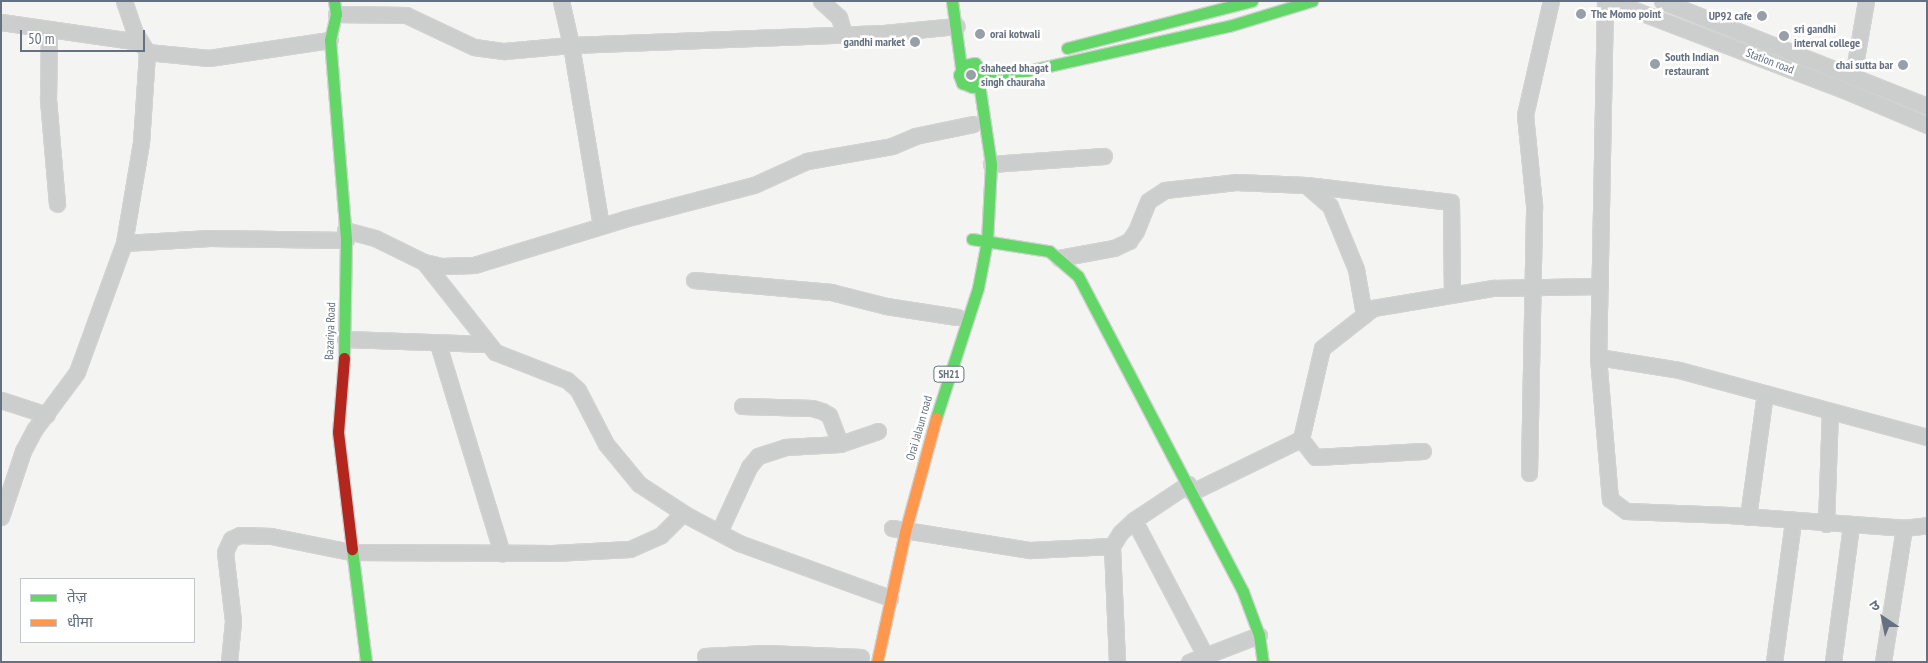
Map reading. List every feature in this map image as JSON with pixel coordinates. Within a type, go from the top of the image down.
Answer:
[{"type":"street","points":[[1,517],[23,452],[34,430],[47,415],[77,372],[124,243],[141,143],[143,47],[124,1]]},
{"type":"street","points":[[561,1],[571,45],[601,226]]},
{"type":"street","points":[[821,1],[839,17],[844,35]]},
{"type":"street","points":[[952,1],[963,27]]},
{"type":"street","points":[[961,68],[964,1]]},
{"type":"street","points":[[1053,52],[1252,1]]},
{"type":"street","points":[[977,84],[1229,26],[1312,1]]},
{"type":"street","points":[[1529,473],[1530,287],[1534,205],[1525,114],[1551,1]]},
{"type":"street","points":[[1605,1],[1598,357],[1607,486],[1616,506],[1626,511],[1748,517],[1793,522],[1904,528],[1927,525]]},
{"type":"street","name":"Station road","points":[[1612,1],[1850,92],[1927,125]]},
{"type":"street","name":"Station road","points":[[1662,1],[1927,105]]},
{"type":"street","points":[[1853,76],[1866,1]]},
{"type":"street","points":[[335,8],[406,15],[488,50],[571,45],[844,35],[963,27]]},
{"type":"street","name":"Bazariya Road","points":[[335,8],[330,40],[346,235],[345,339],[338,432],[351,552],[366,662]]},
{"type":"street","points":[[1,22],[209,58],[330,40]]},
{"type":"street","points":[[50,30],[48,100],[57,204]]},
{"type":"street","name":"Orai Jalaun road","points":[[974,140],[973,124],[980,62],[961,68],[960,79],[977,84]]},
{"type":"street","name":"Orai Jalaun road","points":[[879,661],[890,598],[895,529],[933,427],[975,296],[987,241],[991,164],[977,84]]},
{"type":"street","points":[[124,243],[210,238],[346,235],[374,238],[424,262],[442,266],[474,265],[601,226],[754,185],[807,161],[892,146],[916,136],[973,124]]},
{"type":"street","points":[[991,164],[1104,156]]},
{"type":"street","points":[[1059,258],[1114,248],[1129,241],[1136,231],[1148,201],[1165,190],[1236,182],[1306,185],[1451,202],[1452,294]]},
{"type":"street","points":[[1306,185],[1330,206],[1356,269],[1364,315]]},
{"type":"street","points":[[972,239],[1033,247],[1059,258],[1078,276],[1243,592],[1259,635],[1263,662]]},
{"type":"street","points":[[424,262],[487,344],[505,358],[554,372],[578,390],[606,444],[622,467],[639,484],[683,513],[739,543],[890,598]]},
{"type":"street","points":[[694,280],[831,292],[886,306],[957,318]]},
{"type":"street","points":[[1301,439],[1322,348],[1374,308],[1452,294],[1530,287],[1600,286]]},
{"type":"street","name":"Orai Jalaun road","points":[[933,427],[921,425],[957,318],[963,291]]},
{"type":"street","points":[[345,339],[438,344],[487,344]]},
{"type":"street","points":[[438,344],[502,553]]},
{"type":"street","points":[[1598,357],[1679,370],[1927,438]]},
{"type":"street","points":[[1748,517],[1765,393]]},
{"type":"street","points":[[1,400],[47,415]]},
{"type":"street","points":[[742,406],[812,408],[822,411],[829,415],[840,444]]},
{"type":"street","points":[[1826,524],[1830,412]]},
{"type":"street","points":[[719,532],[749,467],[758,456],[785,447],[840,444],[878,431]]},
{"type":"street","points":[[1116,662],[1112,546],[1120,533],[1134,520],[1190,488],[1301,439]]},
{"type":"street","points":[[1301,439],[1316,457],[1423,451]]},
{"type":"street","points":[[229,662],[233,622],[225,552],[231,539],[240,535],[271,536],[351,552],[502,553],[630,549],[655,539],[683,513]]},
{"type":"street","points":[[1134,520],[1205,656]]},
{"type":"street","points":[[1774,662],[1793,522]]},
{"type":"street","points":[[1833,662],[1851,525]]},
{"type":"street","points":[[1883,662],[1904,528]]},
{"type":"street","points":[[895,529],[1030,550],[1112,546]]},
{"type":"street","points":[[1189,662],[1259,635]]},
{"type":"street","points":[[705,656],[794,653],[861,655]]},
{"type":"traffic: fast","points":[[334,1],[336,14],[330,40],[346,240],[344,358]]},
{"type":"traffic: fast","points":[[952,1],[961,68]]},
{"type":"traffic: fast","points":[[1067,48],[1252,1]]},
{"type":"traffic: fast","points":[[982,81],[1229,26],[1312,1]]},
{"type":"traffic: fast","points":[[936,418],[978,288],[987,241],[991,164],[979,84],[984,74],[975,63],[964,65],[959,75],[962,83],[972,87],[979,84]]},
{"type":"traffic: fast","points":[[972,239],[1049,251],[1078,276],[1243,592],[1259,635],[1263,662]]},
{"type":"traffic: fast","points":[[352,549],[366,662]]},
{"type":"traffic: slow","points":[[877,662],[905,532],[936,418]]},
{"type":"traffic: jam","points":[[344,358],[338,432],[352,549]]},
{"type":"place","name":"The Momo point","points":[[1581,14]]},
{"type":"place","name":"UP92 cafe","points":[[1762,16]]},
{"type":"place","name":"orai kotwali","points":[[980,34]]},
{"type":"place","name":"sri gandhi interval college","points":[[1784,36]]},
{"type":"place","name":"gandhi market","points":[[915,42]]},
{"type":"place","name":"South Indian restaurant","points":[[1655,64]]},
{"type":"place","name":"chai sutta bar","points":[[1903,65]]},
{"type":"place","name":"shaheed bhagat singh chauraha","points":[[971,75]]}]
